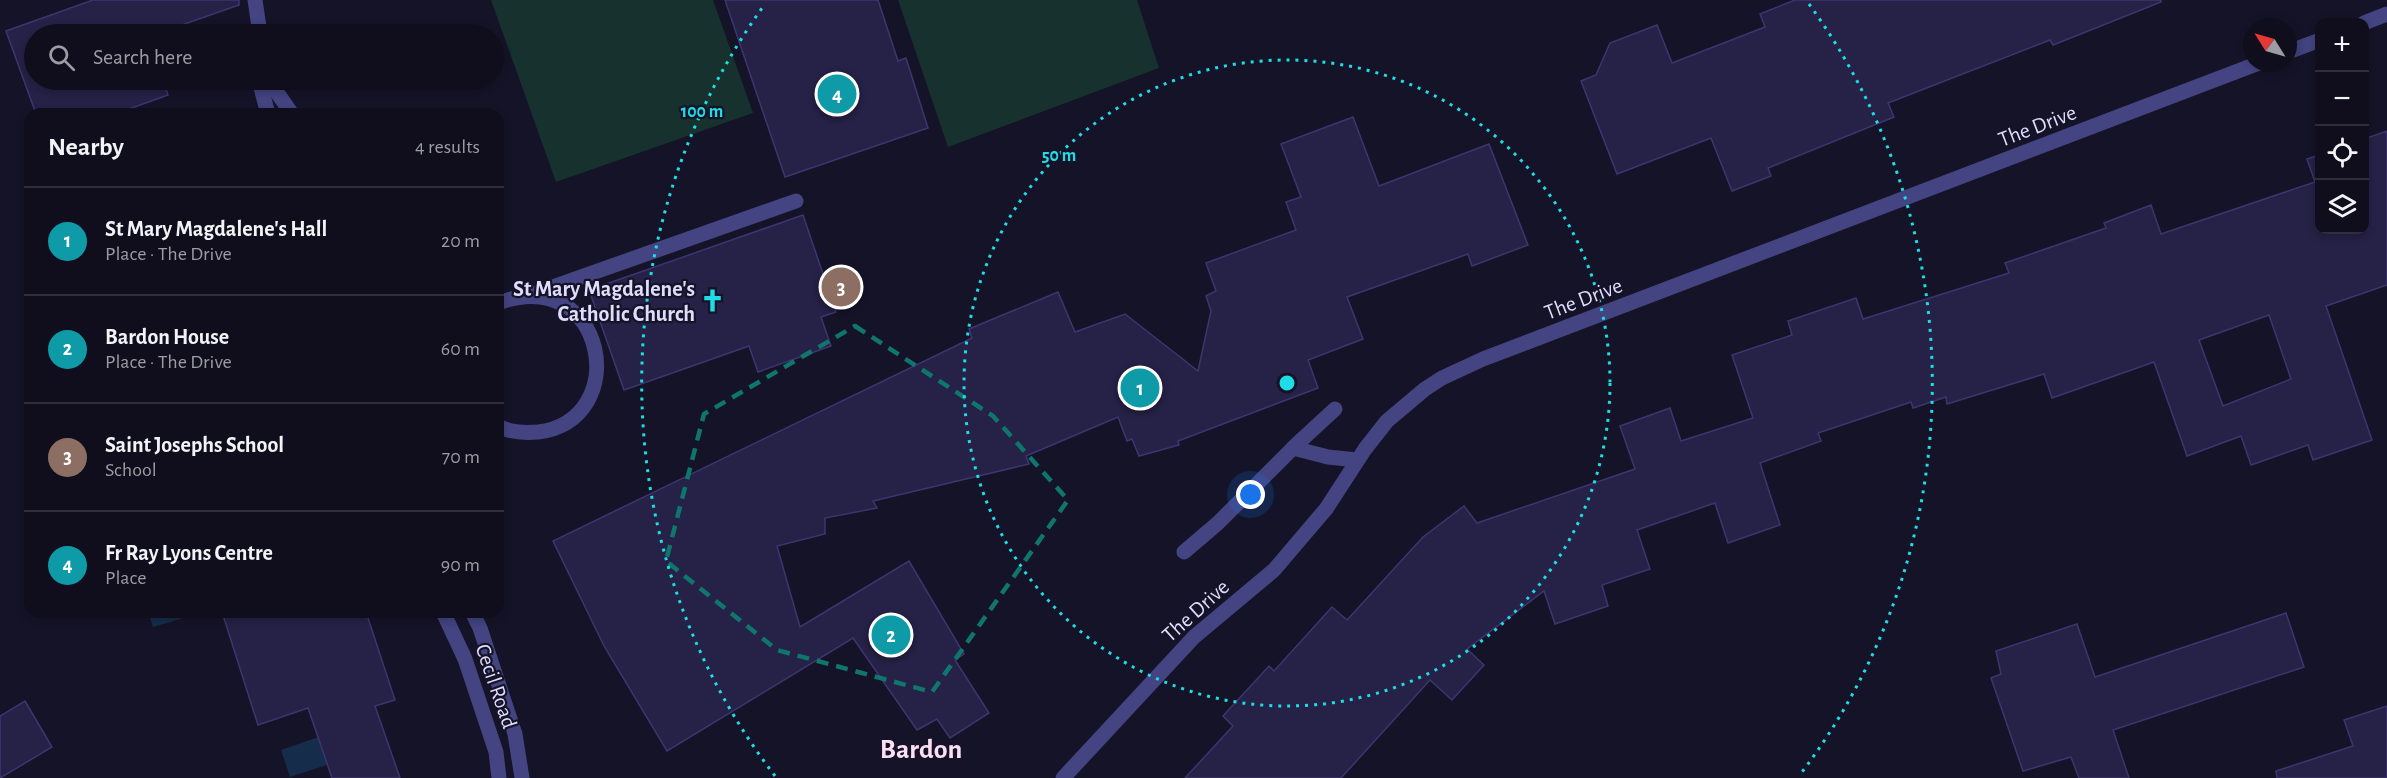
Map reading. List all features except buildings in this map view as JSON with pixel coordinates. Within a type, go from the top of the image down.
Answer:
[{"type":"street","points":[[255,0],[259,24]]},
{"type":"street","points":[[2369,21],[2387,14]]},
{"type":"street","points":[[2297,49],[2315,42]]},
{"type":"street","name":"The Drive","points":[[1063,778],[1194,637],[1274,570],[1326,509],[1357,460],[1382,427],[1425,389],[1466,366],[2243,69]]},
{"type":"street","points":[[262,90],[266,108]]},
{"type":"street","points":[[276,90],[288,108]]},
{"type":"street","points":[[527,296],[796,201]]},
{"type":"street","points":[[504,301],[516,296],[537,296],[560,302],[579,316],[592,336],[597,358],[595,382],[585,403],[569,420],[548,430],[524,433],[504,428]]},
{"type":"street","points":[[1184,552],[1218,523],[1335,409]]},
{"type":"street","points":[[1293,448],[1328,458],[1357,460]]},
{"type":"street","name":"Cecil Road","points":[[446,618],[465,659],[496,752],[500,778]]},
{"type":"street","name":"Cecil Road","points":[[475,618],[515,734],[522,778]]},
{"type":"highlighted area","points":[[855,326],[993,416],[1068,500],[932,692],[777,650],[666,561],[704,414]]},
{"type":"green space","points":[[491,0],[713,0],[753,113],[556,182],[504,36],[504,24],[500,24]]},
{"type":"green space","points":[[898,0],[1137,0],[1159,68],[948,147]]},
{"type":"water","points":[[150,618],[181,618],[181,619],[153,627]]},
{"type":"water","points":[[324,735],[333,763],[290,777],[281,750]]},
{"type":"place","name":"Fr Ray Lyons Centre","points":[[837,94]]},
{"type":"place","name":"Saint Josephs School","points":[[841,287]]},
{"type":"place","name":"St Mary Magdalene's Catholic Church","points":[[713,301]]},
{"type":"place","name":"St Mary Magdalene's Hall","points":[[1140,388]]},
{"type":"place","name":"Bardon House","points":[[891,635]]},
{"type":"district","name":"Bardon","points":[[921,748]]}]
